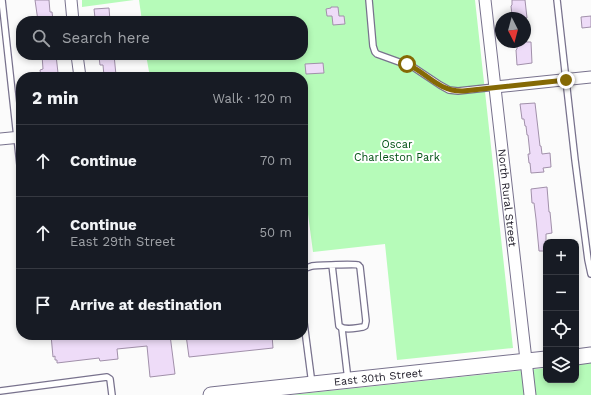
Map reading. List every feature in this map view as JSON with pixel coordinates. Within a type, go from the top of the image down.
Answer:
[{"type":"main road","points":[[579,356],[591,355]]},
{"type":"main road","name":"East 30th Street","points":[[211,395],[543,360]]},
{"type":"street","points":[[71,0],[73,16]]},
{"type":"street","name":"North Rural Street","points":[[485,0],[530,395]]},
{"type":"street","points":[[78,60],[79,72]]},
{"type":"street","points":[[495,87],[591,77]]},
{"type":"street","points":[[0,139],[16,137]]},
{"type":"lane","points":[[2,0],[16,113]]},
{"type":"lane","points":[[369,0],[373,46],[377,54],[413,67],[449,90],[463,91],[495,87]]},
{"type":"lane","points":[[557,0],[574,160],[591,274]]},
{"type":"lane","points":[[308,267],[332,265],[359,265],[366,321],[365,326],[342,329]]},
{"type":"lane","points":[[332,265],[339,326],[342,329],[348,380]]},
{"type":"lane","points":[[306,340],[312,384]]},
{"type":"lane","points":[[0,391],[107,377],[110,379],[112,395]]},
{"type":"green space","points":[[82,0],[134,0],[82,7]]},
{"type":"green space","name":"Oscar Charleston Park","points":[[139,0],[475,0],[513,348],[397,360],[385,244],[313,252],[308,214],[308,72],[149,72],[147,60],[308,60],[308,16],[141,16]]},
{"type":"green space","points":[[591,363],[591,395],[291,395],[543,368],[543,383],[579,383],[579,365]]},
{"type":"building","points":[[35,0],[49,0],[50,12],[52,12],[52,16],[37,16]]},
{"type":"building","points":[[512,0],[525,0],[526,12],[512,12]]},
{"type":"building","points":[[338,7],[339,16],[344,16],[345,24],[333,25],[332,16],[327,16],[326,9]]},
{"type":"building","points":[[109,8],[110,16],[95,16],[94,9]]},
{"type":"building","points":[[591,16],[591,27],[582,28],[581,17]]},
{"type":"building","points":[[531,42],[532,63],[517,65],[517,49],[531,48]]},
{"type":"building","points":[[42,60],[57,60],[58,72],[40,72],[40,70],[43,69]]},
{"type":"building","points":[[99,60],[114,60],[116,72],[104,72],[103,65],[100,65]]},
{"type":"building","points":[[323,63],[324,73],[308,74],[308,72],[306,72],[305,64]]},
{"type":"building","points":[[535,103],[542,154],[550,153],[551,167],[543,168],[544,172],[531,173],[528,154],[530,154],[528,135],[524,119],[522,119],[520,104]]},
{"type":"building","points":[[547,187],[552,233],[546,234],[546,239],[543,239],[543,251],[539,251],[531,189]]},
{"type":"building","points":[[51,340],[171,340],[175,374],[150,377],[147,346],[117,349],[118,359],[100,361],[99,358],[57,363],[55,356],[53,357]]},
{"type":"building","points":[[187,340],[272,340],[273,348],[189,357]]},
{"type":"route","points":[[407,64],[445,88],[458,91],[566,80]]}]
